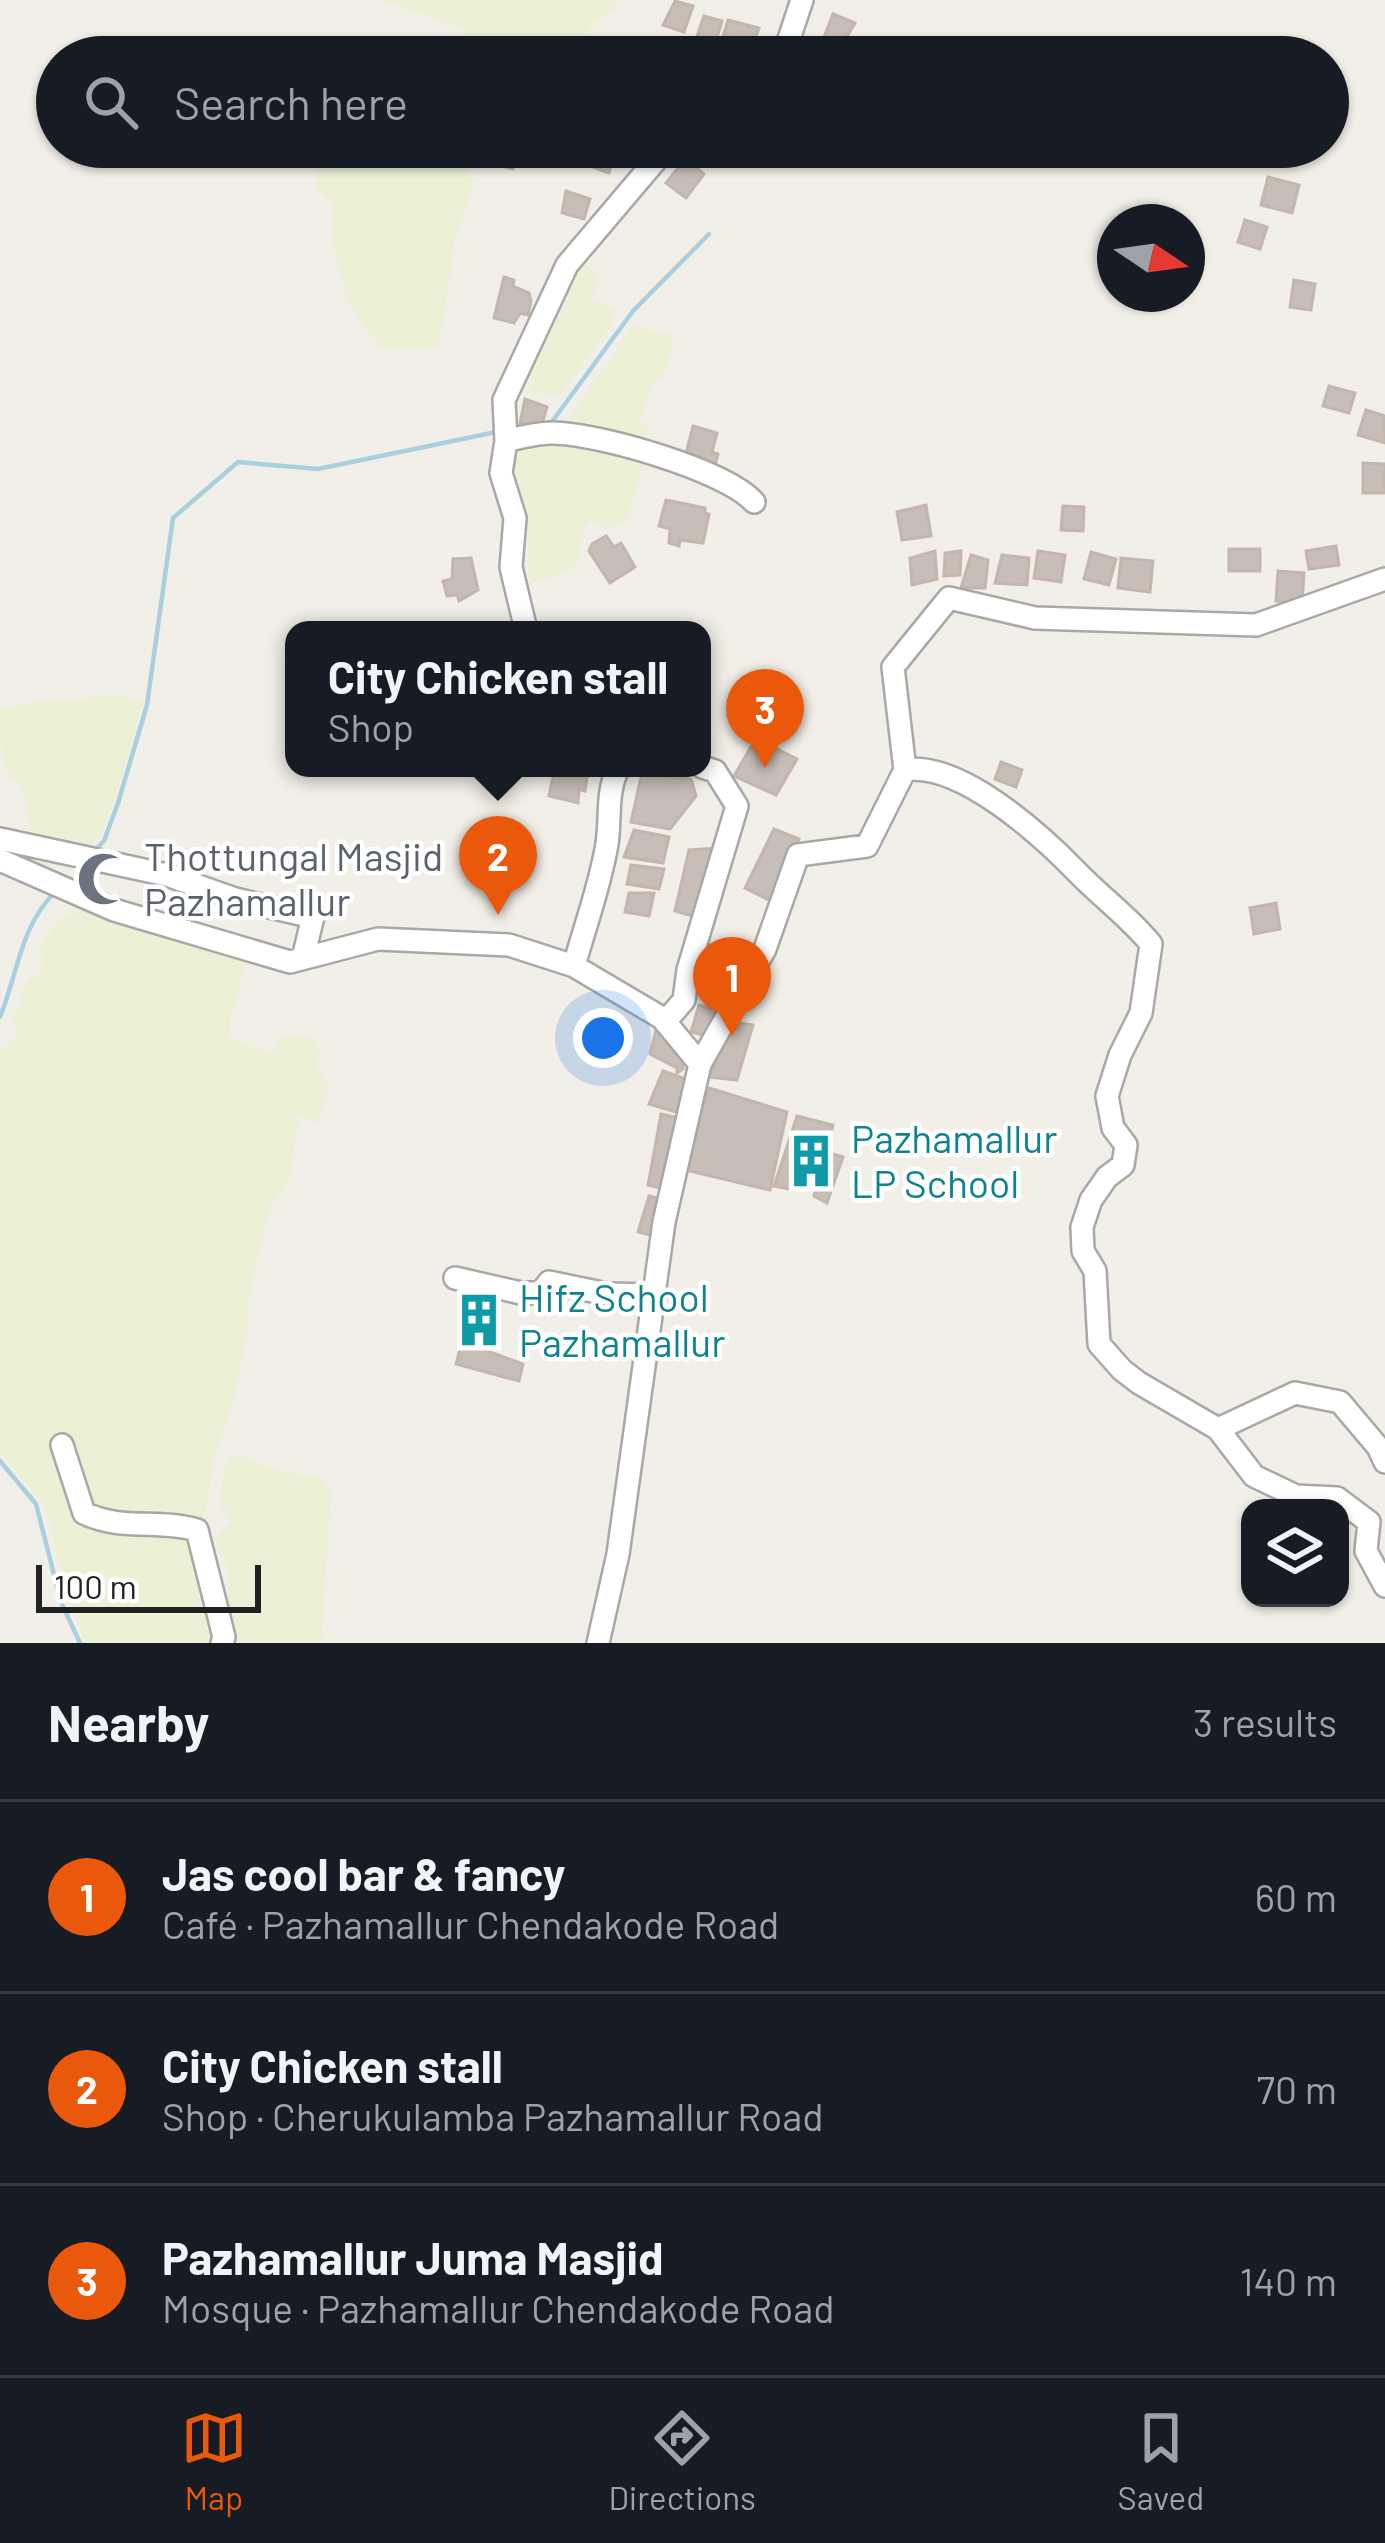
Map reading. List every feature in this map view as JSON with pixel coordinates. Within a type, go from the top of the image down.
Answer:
[{"type":"street","points":[[790,36],[802,0]]},
{"type":"street","points":[[524,621],[512,567],[515,518],[500,473],[506,434],[504,400],[567,265],[649,168]]},
{"type":"street","points":[[506,434],[550,433],[608,442],[716,477],[754,502]]},
{"type":"street","points":[[598,1643],[618,1554],[664,1222],[700,1064],[765,949],[798,855],[867,847],[905,770],[892,667],[949,598],[1035,617],[1256,625],[1385,579]]},
{"type":"street","points":[[905,770],[923,767],[976,789],[1061,852],[1151,944],[1141,1013],[1107,1096],[1113,1128],[1126,1145],[1123,1165],[1106,1178],[1091,1200],[1082,1228],[1083,1251],[1095,1271],[1099,1344],[1139,1383],[1218,1429],[1254,1476],[1296,1496],[1337,1498],[1369,1522],[1366,1551],[1385,1586]]},
{"type":"street","points":[[665,1022],[684,1000],[688,970],[737,806],[711,769]]},
{"type":"street","points":[[574,966],[602,871],[608,839],[608,789],[614,777]]},
{"type":"street","points":[[0,839],[167,874],[235,899],[313,916],[303,958]]},
{"type":"street","points":[[0,860],[59,887],[216,943],[290,962],[378,939],[509,945],[574,966],[665,1022],[700,1064]]},
{"type":"street","points":[[455,1278],[520,1293],[541,1293],[549,1282],[607,1294],[656,1295]]},
{"type":"street","points":[[1218,1429],[1294,1393],[1340,1402],[1385,1462]]},
{"type":"street","points":[[62,1445],[84,1513],[106,1523],[197,1530],[222,1643]]},
{"type":"green space","points":[[378,0],[617,0],[616,9],[591,25],[587,36],[466,36],[469,31]]},
{"type":"green space","points":[[317,168],[466,168],[474,181],[454,244],[439,347],[381,348],[348,303],[332,240],[334,203],[314,187]]},
{"type":"green space","points":[[582,262],[600,277],[590,300],[615,310],[610,327],[560,394],[529,393],[532,381],[518,377],[566,304]]},
{"type":"green space","points":[[633,325],[674,336],[664,376],[652,383],[639,422],[648,427],[644,445],[562,430]]},
{"type":"green space","points":[[557,439],[644,455],[627,521],[608,529],[590,521],[575,567],[529,585],[528,533],[507,480],[511,444]]},
{"type":"green space","points":[[119,695],[144,701],[114,803],[99,836],[89,852],[55,869],[28,858],[34,844],[22,786],[8,778],[0,709]]},
{"type":"green space","points":[[81,909],[246,961],[230,1019],[230,1038],[269,1053],[282,1036],[296,1034],[314,1040],[321,1054],[314,1065],[329,1085],[317,1125],[299,1113],[290,1179],[269,1209],[248,1299],[247,1331],[234,1395],[214,1460],[205,1512],[193,1533],[213,1643],[84,1643],[46,1508],[0,1452],[0,1053],[18,1033],[13,1017],[20,1009],[26,980],[38,975],[45,958],[37,950],[60,918]]},
{"type":"green space","points":[[242,1456],[274,1469],[321,1478],[331,1492],[321,1643],[233,1643],[230,1575],[215,1538],[231,1521],[221,1507],[228,1458]]},
{"type":"building","points":[[675,1],[693,6],[684,32],[663,25]]},
{"type":"building","points":[[833,14],[855,23],[847,36],[825,36]]},
{"type":"building","points":[[704,16],[722,21],[717,36],[697,36]]},
{"type":"building","points":[[728,20],[759,28],[756,36],[723,36]]},
{"type":"building","points":[[678,168],[696,168],[704,174],[686,198],[666,183]]},
{"type":"building","points":[[1268,177],[1299,185],[1292,213],[1261,205]]},
{"type":"building","points":[[566,191],[590,199],[584,219],[562,213]]},
{"type":"building","points":[[1245,220],[1267,227],[1260,249],[1238,242]]},
{"type":"building","points":[[504,277],[529,293],[531,301],[528,315],[520,313],[514,323],[494,318]]},
{"type":"building","points":[[1294,280],[1315,284],[1311,310],[1290,307]]},
{"type":"building","points":[[1329,386],[1355,393],[1349,413],[1323,406]]},
{"type":"building","points":[[525,399],[547,407],[541,427],[520,423]]},
{"type":"building","points":[[1366,410],[1385,416],[1385,443],[1358,435]]},
{"type":"building","points":[[693,426],[717,433],[714,470],[696,466],[698,456],[689,455],[684,461]]},
{"type":"building","points":[[1363,463],[1385,464],[1385,493],[1363,493]]},
{"type":"building","points":[[666,500],[705,508],[709,514],[703,543],[669,543],[670,529],[659,526]]},
{"type":"building","points":[[926,505],[931,536],[902,540],[897,512]]},
{"type":"building","points":[[1063,506],[1084,507],[1083,531],[1061,530]]},
{"type":"building","points":[[606,536],[614,547],[621,543],[635,567],[610,583],[589,551]]},
{"type":"building","points":[[1336,546],[1339,565],[1309,569],[1306,551]]},
{"type":"building","points":[[1229,549],[1260,549],[1260,571],[1229,571]]},
{"type":"building","points":[[935,551],[937,579],[912,585],[910,558]]},
{"type":"building","points":[[961,551],[960,575],[944,576],[945,553]]},
{"type":"building","points":[[1038,551],[1065,555],[1061,582],[1034,578]]},
{"type":"building","points":[[1091,552],[1116,559],[1109,585],[1084,579]]},
{"type":"building","points":[[971,555],[988,560],[985,588],[961,588]]},
{"type":"building","points":[[1002,555],[1029,558],[1027,585],[995,583]]},
{"type":"building","points":[[471,558],[478,590],[459,601],[457,595],[447,596],[443,581],[452,579],[453,559]]},
{"type":"building","points":[[1121,558],[1153,561],[1150,592],[1118,588]]},
{"type":"building","points":[[1278,571],[1304,573],[1302,603],[1276,601]]},
{"type":"building","points":[[756,738],[797,759],[776,795],[734,776]]},
{"type":"building","points":[[1001,762],[1022,770],[1016,787],[995,779]]},
{"type":"building","points":[[553,777],[587,777],[585,791],[579,789],[578,803],[549,796]]},
{"type":"building","points":[[641,777],[691,779],[696,796],[670,829],[631,822]]},
{"type":"building","points":[[774,829],[799,839],[769,900],[745,888]]},
{"type":"building","points":[[634,830],[669,837],[663,863],[624,857]]},
{"type":"building","points":[[720,848],[699,918],[675,911],[689,850]]},
{"type":"building","points":[[631,865],[664,869],[659,889],[627,884]]},
{"type":"building","points":[[629,893],[654,893],[649,916],[625,912]]},
{"type":"building","points":[[1276,903],[1280,929],[1254,934],[1250,908]]},
{"type":"building","points":[[699,1005],[720,1010],[710,1037],[691,1032]]},
{"type":"building","points":[[733,1022],[753,1025],[737,1080],[709,1077]]},
{"type":"building","points":[[656,1030],[684,1055],[683,1069],[677,1073],[677,1068],[650,1054]]},
{"type":"building","points":[[663,1071],[694,1082],[682,1114],[649,1104]]},
{"type":"building","points":[[709,1088],[787,1112],[770,1190],[681,1169]]},
{"type":"building","points":[[661,1114],[679,1118],[665,1189],[648,1185]]},
{"type":"building","name":"Pazhamallur LP School","points":[[797,1116],[833,1125],[827,1152],[843,1157],[827,1203],[814,1196],[818,1182],[813,1180],[810,1185],[797,1181],[794,1190],[774,1186]]},
{"type":"building","points":[[649,1196],[665,1200],[655,1236],[638,1232]]},
{"type":"building","name":"Hifz School Pazhamallur","points":[[474,1295],[495,1301],[482,1349],[523,1364],[519,1381],[456,1364]]},
{"type":"waterway","points":[[551,423],[633,311],[709,234]]},
{"type":"waterway","points":[[96,849],[104,841],[118,803],[147,705],[173,518],[238,462],[318,469],[501,431]]},
{"type":"waterway","points":[[0,1017],[27,935],[55,892]]},
{"type":"waterway","points":[[0,1461],[36,1504],[61,1602],[80,1643]]},
{"type":"place","name":"Pazhamallur Juma Masjid","points":[[765,768]]},
{"type":"place","name":"Thottungal Masjid Pazhamallur","points":[[104,879]]},
{"type":"place","name":"City Chicken stall","points":[[498,915]]},
{"type":"place","name":"Jas cool bar & fancy","points":[[732,1036]]},
{"type":"place","name":"Pazhamallur LP School","points":[[811,1161]]},
{"type":"place","name":"Hifz School Pazhamallur","points":[[479,1320]]}]
